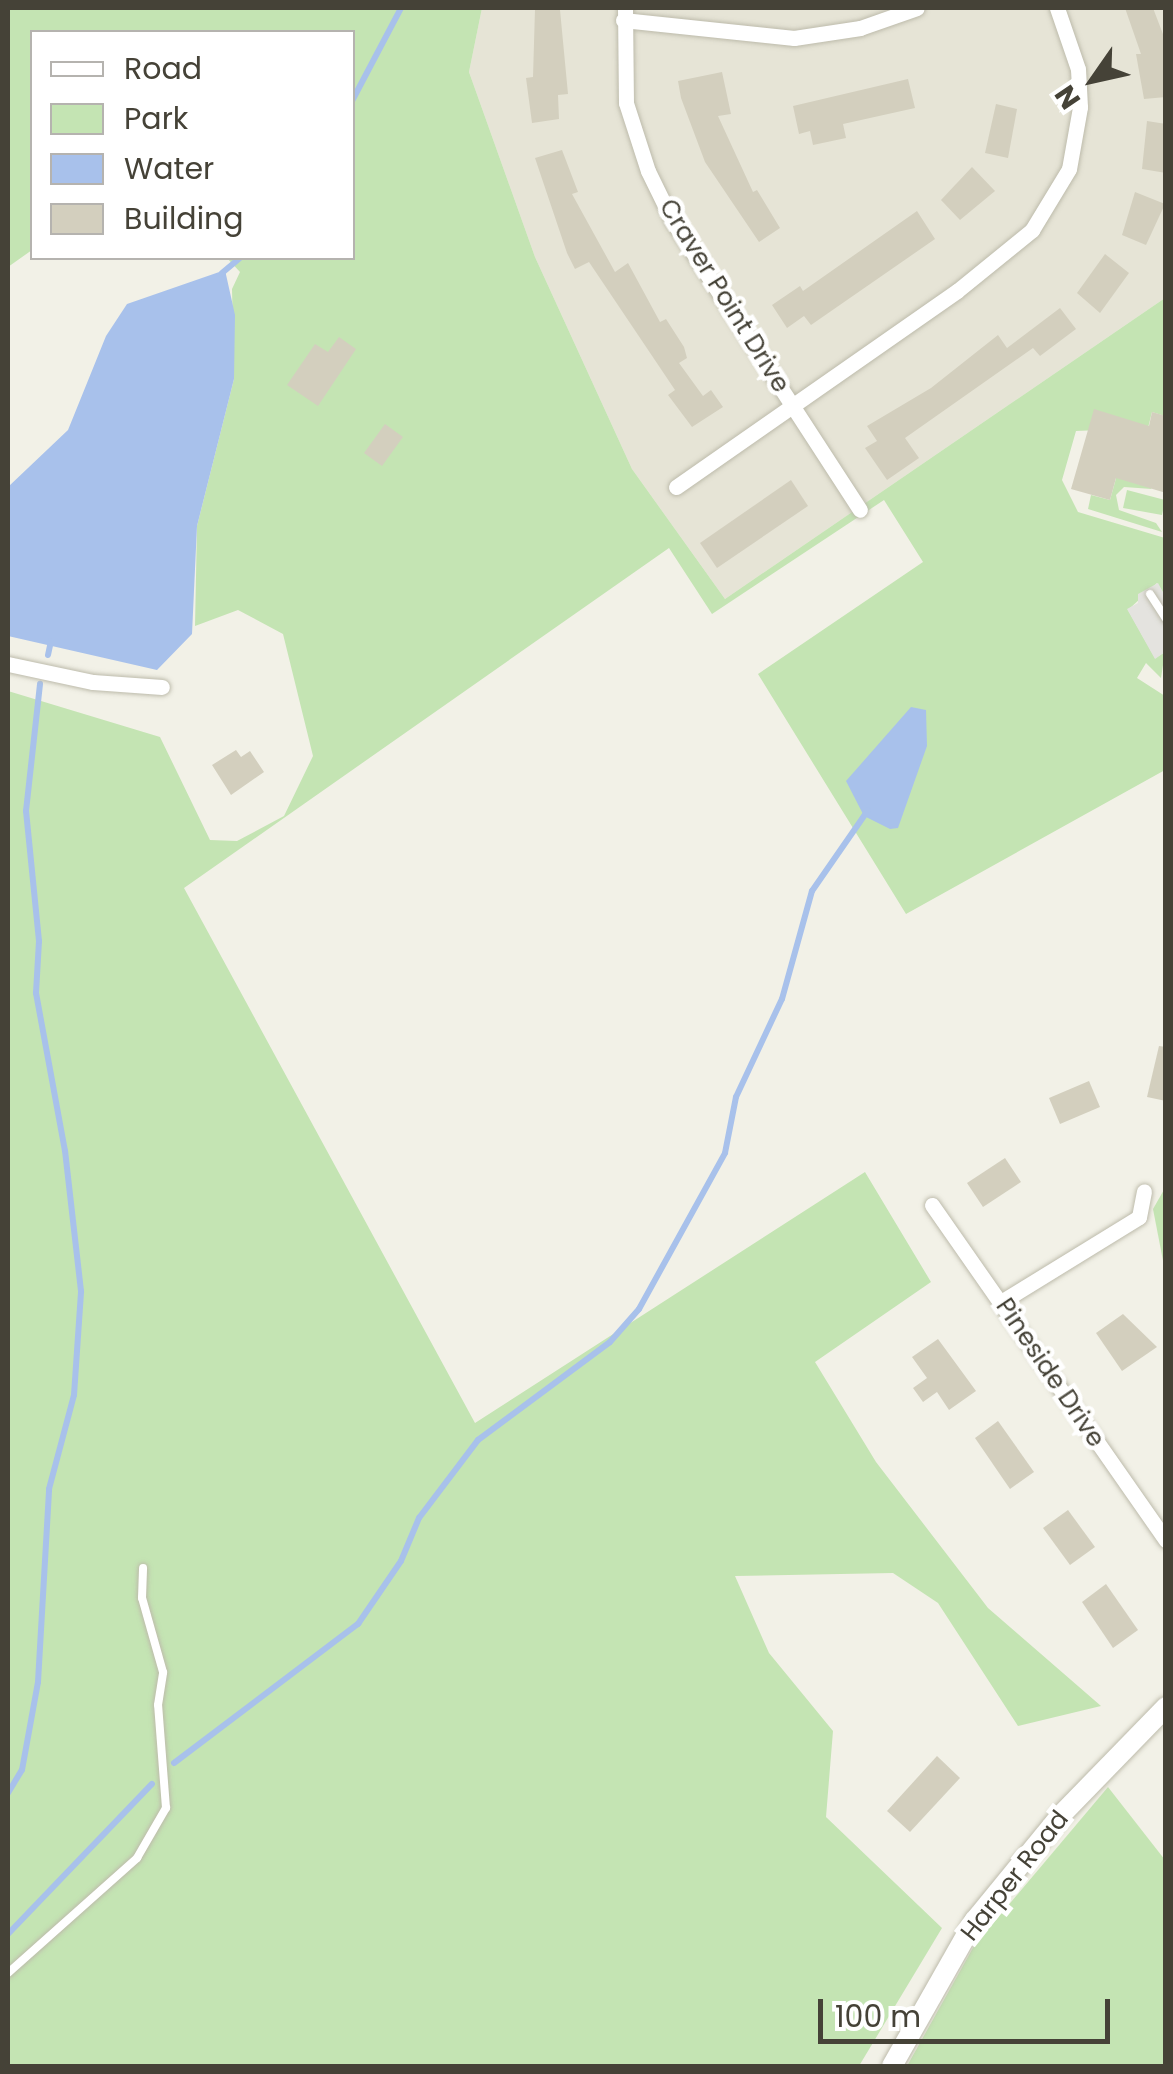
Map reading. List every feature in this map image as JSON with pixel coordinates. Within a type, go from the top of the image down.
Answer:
[{"type":"street","points":[[624,14],[794,38],[860,28],[916,8]]},
{"type":"street","points":[[676,487],[1014,250],[1057,193],[1076,143],[1081,90],[1056,8]]},
{"type":"street","name":"Craver Point Drive","points":[[624,14],[626,103],[648,171],[673,222],[860,510]]},
{"type":"street","points":[[8,664],[93,682],[162,687]]},
{"type":"street","points":[[1001,1302],[1139,1218],[1144,1190]]},
{"type":"street","name":"Pineside Drive","points":[[932,1205],[1166,1541]]},
{"type":"street","name":"Harper Road","points":[[892,2066],[975,1920],[1060,1816],[1166,1707]]},
{"type":"lane","points":[[1150,594],[1166,619]]},
{"type":"lane","points":[[8,1972],[137,1858],[166,1808],[158,1705],[163,1672],[142,1598],[143,1568]]},
{"type":"shaded area","points":[[482,8],[1165,8],[1165,298],[725,599],[632,469],[535,257],[469,72]]},
{"type":"shaded area","points":[[1158,583],[1165,596],[1165,652],[1155,659],[1127,609],[1138,603],[1138,594]]},
{"type":"green space","points":[[8,8],[482,8],[469,72],[535,257],[632,469],[725,599],[1165,298],[1165,416],[1152,412],[1148,428],[1076,431],[1062,480],[1078,512],[1165,538],[1165,596],[1157,583],[1128,610],[1155,658],[1165,652],[1161,678],[1146,663],[1137,678],[1165,696],[1165,770],[906,914],[758,674],[923,562],[884,500],[712,614],[669,548],[184,888],[475,1423],[865,1172],[931,1282],[815,1362],[876,1462],[988,1608],[1101,1706],[1018,1726],[938,1603],[893,1573],[735,1576],[769,1653],[833,1731],[826,1817],[942,1928],[859,2066],[8,2066],[8,691],[160,737],[210,840],[237,841],[284,816],[313,756],[283,634],[238,610],[195,626],[197,526],[234,379],[232,289],[240,272],[229,260],[355,260],[355,30],[30,30],[30,251],[8,267]]},
{"type":"green space","points":[[1120,464],[1152,489],[1124,487],[1116,495],[1119,510],[1156,523],[1162,532],[1088,509],[1091,495],[1110,500]]},
{"type":"green space","points":[[1127,490],[1165,500],[1162,515],[1123,508]]},
{"type":"green space","points":[[1165,1188],[1165,1271],[1153,1209]]},
{"type":"green space","points":[[1108,1787],[1165,1860],[1165,2066],[907,2066],[974,1946]]},
{"type":"water","points":[[225,270],[235,315],[234,379],[197,526],[192,634],[157,670],[8,636],[8,487],[68,430],[106,336],[127,304]]},
{"type":"water","points":[[911,707],[926,710],[927,746],[898,828],[890,829],[864,816],[846,781]]},
{"type":"building","points":[[1125,8],[1153,8],[1166,42],[1166,97],[1144,99],[1136,54],[1141,54]]},
{"type":"building","points":[[535,9],[560,10],[568,94],[558,95],[559,119],[532,123],[526,78],[533,77]]},
{"type":"building","points":[[722,72],[731,114],[718,116],[753,192],[757,190],[780,228],[759,242],[705,162],[681,98],[678,81]]},
{"type":"building","points":[[908,79],[915,108],[843,124],[846,138],[813,145],[810,131],[799,134],[793,106]]},
{"type":"building","points":[[996,104],[1017,109],[1008,158],[985,153]]},
{"type":"building","points":[[1147,121],[1166,124],[1166,173],[1142,169]]},
{"type":"building","points":[[562,150],[578,192],[572,194],[615,272],[628,263],[660,322],[666,319],[684,347],[687,358],[679,363],[703,396],[711,390],[723,407],[692,427],[668,395],[675,390],[589,262],[575,269],[567,253],[535,158]]},
{"type":"building","points":[[972,167],[995,191],[960,220],[941,200]]},
{"type":"building","points":[[1135,192],[1165,204],[1146,245],[1122,235]]},
{"type":"building","points":[[917,211],[935,239],[811,325],[804,316],[787,328],[772,305],[800,286],[803,291]]},
{"type":"building","points":[[1105,254],[1129,273],[1100,313],[1077,293]]},
{"type":"building","points":[[1060,308],[1076,329],[1040,356],[1033,348],[905,438],[919,458],[887,480],[865,448],[877,441],[867,426],[931,388],[998,335],[1007,348]]},
{"type":"building","points":[[339,337],[356,349],[318,406],[287,385],[315,344],[328,352]]},
{"type":"building","points":[[1094,409],[1149,426],[1152,412],[1166,416],[1166,493],[1116,478],[1110,500],[1071,489]]},
{"type":"building","points":[[385,424],[403,437],[382,466],[364,453]]},
{"type":"building","points":[[791,480],[808,506],[717,568],[700,543]]},
{"type":"building","points":[[236,750],[241,757],[250,751],[264,772],[231,795],[212,765]]},
{"type":"building","points":[[1159,1046],[1166,1047],[1166,1101],[1147,1097]]},
{"type":"building","points":[[1089,1081],[1100,1107],[1060,1124],[1049,1098]]},
{"type":"building","points":[[1005,1158],[1021,1182],[983,1207],[967,1183]]},
{"type":"building","points":[[1123,1314],[1157,1347],[1122,1371],[1096,1333]]},
{"type":"building","points":[[938,1339],[976,1391],[949,1410],[937,1392],[923,1402],[913,1388],[927,1378],[912,1357]]},
{"type":"building","points":[[998,1421],[1034,1472],[1010,1489],[975,1438]]},
{"type":"building","points":[[1068,1510],[1095,1547],[1070,1565],[1043,1528]]},
{"type":"building","points":[[1106,1584],[1138,1630],[1113,1648],[1082,1602]]},
{"type":"building","points":[[937,1756],[960,1778],[910,1832],[887,1811]]},
{"type":"waterway","points":[[355,95],[401,8]]},
{"type":"waterway","points":[[222,273],[238,260]]},
{"type":"waterway","points":[[48,655],[51,641]]},
{"type":"waterway","points":[[8,1793],[22,1770],[38,1682],[49,1489],[74,1395],[81,1291],[65,1151],[36,993],[39,941],[26,811],[40,684]]},
{"type":"waterway","points":[[174,1763],[358,1624],[401,1561],[419,1518],[478,1440],[610,1342],[639,1309],[725,1153],[736,1097],[782,999],[812,891],[868,810]]},
{"type":"waterway","points":[[8,1934],[152,1784]]}]
